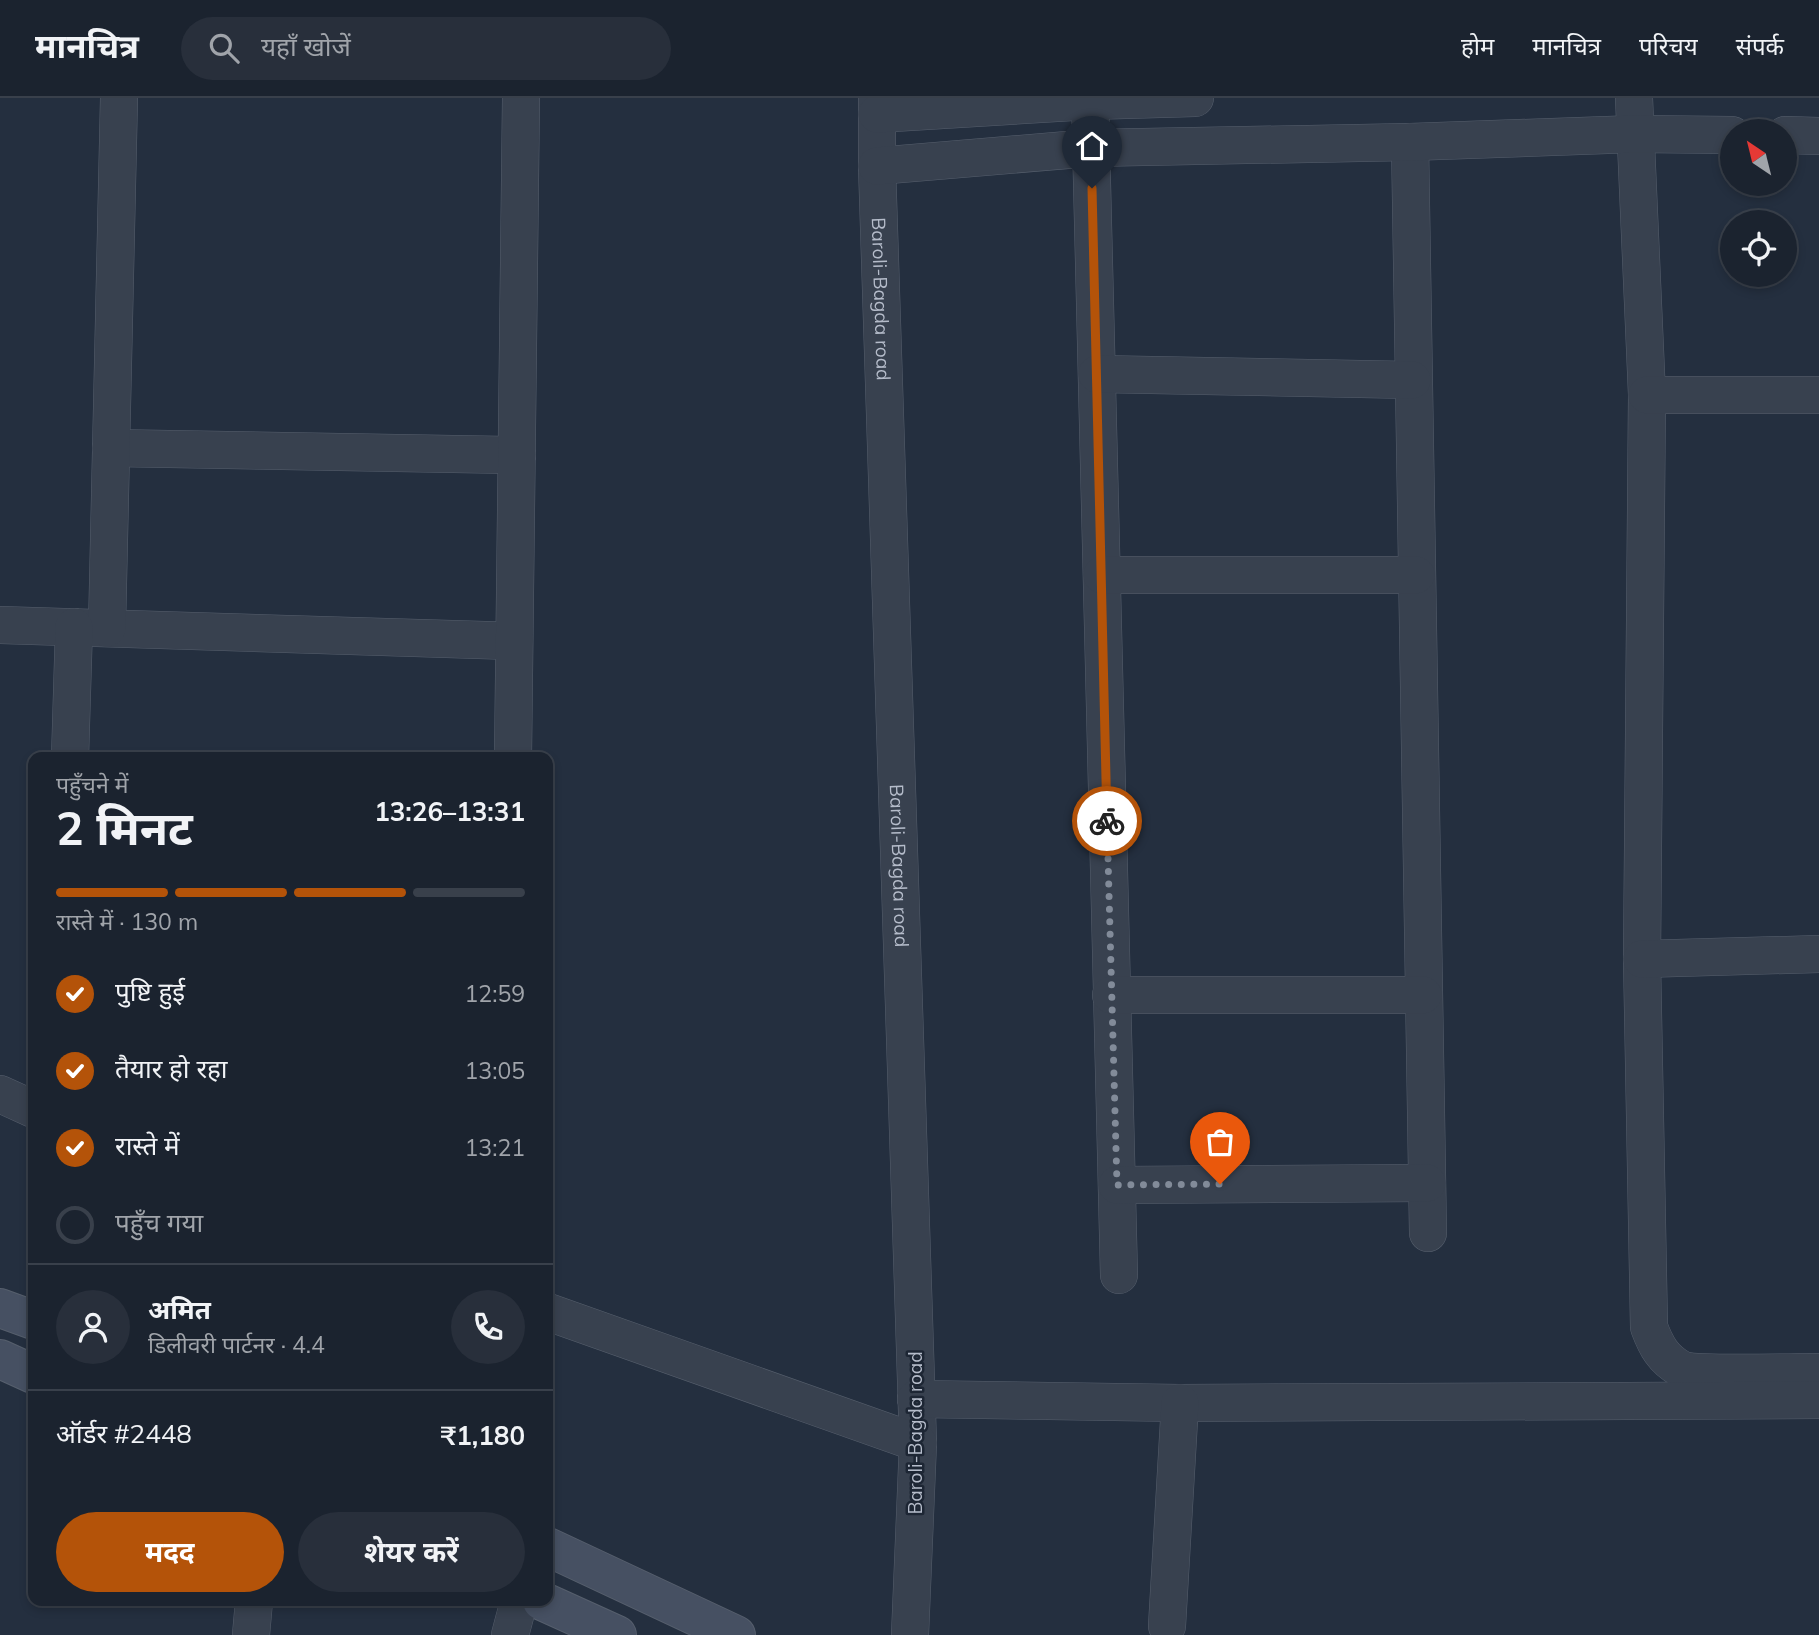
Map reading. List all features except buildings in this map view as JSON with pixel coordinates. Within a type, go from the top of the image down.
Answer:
[{"type":"main road","points":[[0,1307],[28,1318]]},
{"type":"main road","points":[[0,1359],[28,1372]]},
{"type":"main road","points":[[553,1550],[736,1635]]},
{"type":"main road","points":[[553,1606],[617,1635]]},
{"type":"street","points":[[71,752],[90,627],[111,448],[119,98]]},
{"type":"street","points":[[513,752],[522,98]]},
{"type":"street","points":[[877,106],[1195,98]]},
{"type":"street","points":[[1634,98],[1647,395],[1642,959],[1649,1327],[1664,1358],[1685,1371],[1819,1372]]},
{"type":"street","points":[[1090,101],[1119,1275]]},
{"type":"street","name":"Baroli-Bagda road","points":[[877,106],[918,1443],[910,1635]]},
{"type":"street","points":[[877,166],[1091,148],[1410,142],[1635,134],[1720,135]]},
{"type":"street","points":[[1797,135],[1819,136]]},
{"type":"street","points":[[1410,142],[1428,1233]]},
{"type":"street","points":[[1097,374],[1412,380]]},
{"type":"street","points":[[1647,395],[1819,395]]},
{"type":"street","points":[[111,448],[517,455]]},
{"type":"street","points":[[1102,575],[1416,575]]},
{"type":"street","points":[[0,625],[514,641]]},
{"type":"street","points":[[1642,959],[1819,954]]},
{"type":"street","points":[[1111,995],[1423,995]]},
{"type":"street","points":[[1117,1185],[1427,1183]]},
{"type":"street","points":[[553,1314],[918,1443]]},
{"type":"street","points":[[916,1399],[1180,1403],[1819,1400]]},
{"type":"street","points":[[1167,1626],[1180,1403]]},
{"type":"street","points":[[251,1635],[254,1606]]},
{"type":"street","points":[[510,1635],[518,1606]]},
{"type":"way so far","points":[[1107,821],[1117,1185],[1220,1184]]},
{"type":"route","points":[[1092,188],[1107,821]]}]
